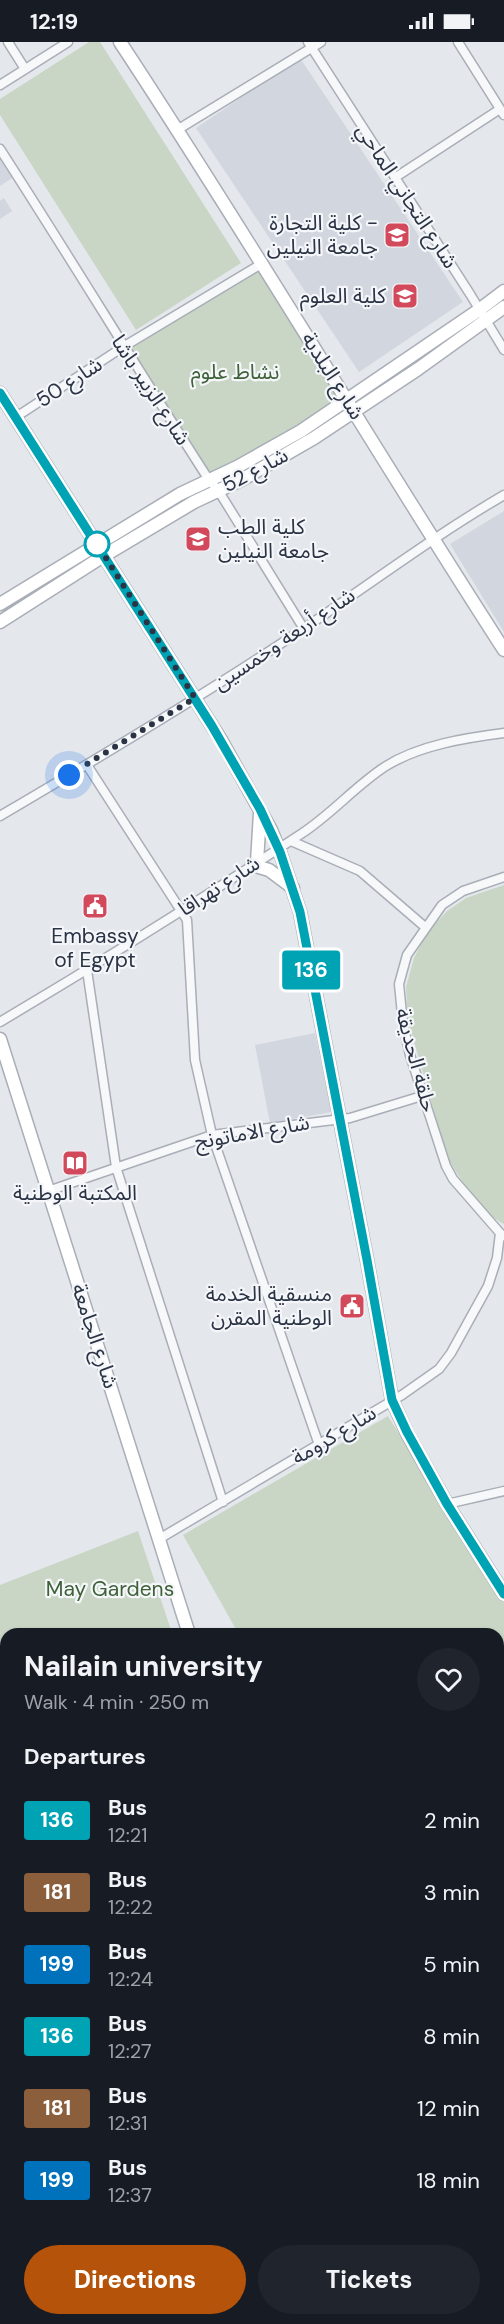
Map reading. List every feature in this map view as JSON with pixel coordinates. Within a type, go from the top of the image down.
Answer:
[{"type":"main road","name":"شارع البلدية","points":[[120,42],[263,263],[432,539],[504,650]]},
{"type":"main road","name":"شارع 52","points":[[0,622],[194,502],[276,460],[418,369],[483,316],[504,291]]},
{"type":"main road","name":"شارع 52","points":[[0,604],[180,494],[237,467],[301,431],[347,399],[483,316],[504,307]]},
{"type":"main road","points":[[0,393],[195,698],[260,809],[278,848],[294,888],[392,1400],[447,1504],[504,1594]]},
{"type":"main road","points":[[260,809],[254,864],[269,870],[294,888]]},
{"type":"main road","name":"شارع الجامعة","points":[[0,1039],[187,1628]]},
{"type":"street","points":[[8,42],[26,69]]},
{"type":"street","points":[[0,85],[68,42]]},
{"type":"street","points":[[177,130],[310,45],[321,42]]},
{"type":"street","points":[[396,177],[502,112],[458,42]]},
{"type":"street","name":"شارع التجاني الماحي","points":[[310,45],[504,350]]},
{"type":"street","name":"شارع الزبير باشا","points":[[0,149],[123,347],[209,480],[218,490],[304,628]]},
{"type":"street","name":"شارع 50","points":[[16,417],[123,347],[263,263]]},
{"type":"street","name":"شارع أربعة وخمسين","points":[[0,816],[195,698],[304,628],[432,539],[504,495]]},
{"type":"street","name":"شارع تهراقا","points":[[0,1022],[291,841],[390,764],[444,744],[504,733]]},
{"type":"street","points":[[87,765],[185,915],[188,924],[195,1060],[212,1135],[319,1445]]},
{"type":"street","points":[[291,841],[360,871],[425,927]]},
{"type":"street","name":"حلقة الحديقة","points":[[502,1234],[449,1172],[411,1055],[403,1024],[399,984],[407,955],[442,905],[463,891],[504,877]]},
{"type":"street","points":[[87,970],[116,1167],[223,1502]]},
{"type":"street","name":"شارع الاماتونج","points":[[48,1191],[212,1135],[361,1115],[425,1095]]},
{"type":"street","name":"شارع كرومة","points":[[159,1539],[423,1382],[439,1369],[451,1353],[488,1286],[502,1234]]},
{"type":"street","points":[[447,1504],[504,1491]]},
{"type":"shaded area","points":[[300,58],[463,302],[359,372],[196,128]]},
{"type":"shaded area","points":[[0,159],[12,178],[0,186]]},
{"type":"shaded area","points":[[4,198],[12,211],[0,219],[0,201]]},
{"type":"shaded area","points":[[504,511],[504,632],[450,544]]},
{"type":"shaded area","points":[[315,1033],[331,1112],[270,1123],[255,1045]]},
{"type":"green space","points":[[89,42],[100,42],[241,263],[136,330],[0,115],[0,99]]},
{"type":"green space","name":"نشاط علوم","points":[[264,268],[341,400],[210,475],[127,347]]},
{"type":"green space","points":[[504,885],[504,1224],[478,1203],[446,1154],[408,1020],[406,987],[414,958],[427,932],[447,911],[466,898]]},
{"type":"green space","points":[[388,1416],[504,1603],[504,1628],[235,1628],[183,1535]]},
{"type":"green space","name":"May Gardens","points":[[138,1531],[170,1628],[0,1628],[0,1585]]},
{"type":"bus line","name":"136","points":[[0,393],[212,726],[271,830],[294,888],[300,912],[392,1400],[447,1504],[504,1594]]},
{"type":"place","name":"كلية التجارة - جامعة النيلين","points":[[397,235]]},
{"type":"place","name":"كلية العلوم","points":[[405,296]]},
{"type":"place","name":"كلية الطب جامعة النيلين","points":[[198,539]]},
{"type":"place","name":"Embassy of Egypt","points":[[95,906]]},
{"type":"place","name":"المكتبة الوطنية","points":[[75,1163]]},
{"type":"place","name":"منسقية الخدمة الوطنية المقرن","points":[[352,1306]]},
{"type":"route","points":[[69,775],[195,698],[97,544]]}]
